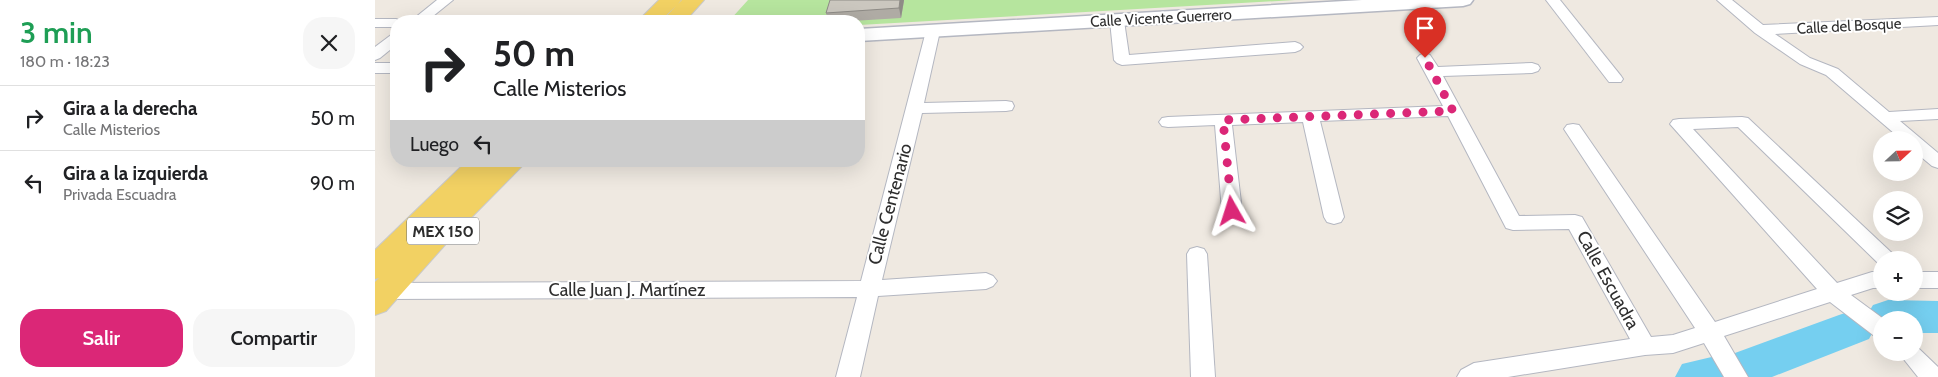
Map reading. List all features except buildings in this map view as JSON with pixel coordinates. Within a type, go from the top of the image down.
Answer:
[{"type":"main road","points":[[655,15],[671,0]]},
{"type":"main road","points":[[679,15],[694,0]]},
{"type":"main road","name":"MEX 150","points":[[378,287],[466,176],[476,167]]},
{"type":"main road","name":"MEX 150","points":[[378,287],[507,167]]},
{"type":"street","points":[[426,15],[447,0]]},
{"type":"street","name":"Calle Vicente Guerrero","points":[[865,35],[1463,0]]},
{"type":"street","points":[[1553,0],[1615,78]]},
{"type":"street","points":[[1724,0],[1759,30],[1805,61],[1832,72],[1901,131]]},
{"type":"street","points":[[1117,21],[1122,60],[1295,47]]},
{"type":"street","name":"Calle del Bosque","points":[[1759,30],[1938,22]]},
{"type":"street","points":[[375,23],[390,23]]},
{"type":"street","name":"Calle Centenario","points":[[848,377],[933,31]]},
{"type":"street","points":[[375,55],[390,43]]},
{"type":"street","points":[[1168,122],[1453,111],[1429,65],[1532,68]]},
{"type":"street","points":[[375,68],[390,68]]},
{"type":"street","points":[[915,108],[1006,106]]},
{"type":"street","name":"Calle Escuadra","points":[[1453,111],[1513,223],[1575,222],[1645,346]]},
{"type":"street","points":[[1885,117],[1938,114]]},
{"type":"street","points":[[1310,116],[1334,218]]},
{"type":"street","points":[[1223,120],[1232,211]]},
{"type":"street","points":[[1873,323],[1833,292],[1679,124],[1742,122],[1878,251]]},
{"type":"street","points":[[1573,129],[1710,333],[1736,377]]},
{"type":"street","points":[[1923,149],[1938,162]]},
{"type":"street","points":[[1197,254],[1203,377]]},
{"type":"street","points":[[1469,377],[1474,373],[1536,371],[1645,346],[1673,344],[1873,280]]},
{"type":"street","points":[[1923,280],[1938,280]]},
{"type":"street","name":"Calle Juan J. Martínez","points":[[378,287],[868,290],[986,281]]},
{"type":"street","points":[[1918,361],[1933,377]]},
{"type":"green space","points":[[748,0],[1295,0],[865,25],[865,15],[734,15]]},
{"type":"waterway","points":[[1923,317],[1938,317]]},
{"type":"waterway","points":[[1751,366],[1854,327]]},
{"type":"waterway","points":[[1698,377],[1720,373]]},
{"type":"route","points":[[1232,211],[1223,120],[1453,111],[1425,58]]}]
